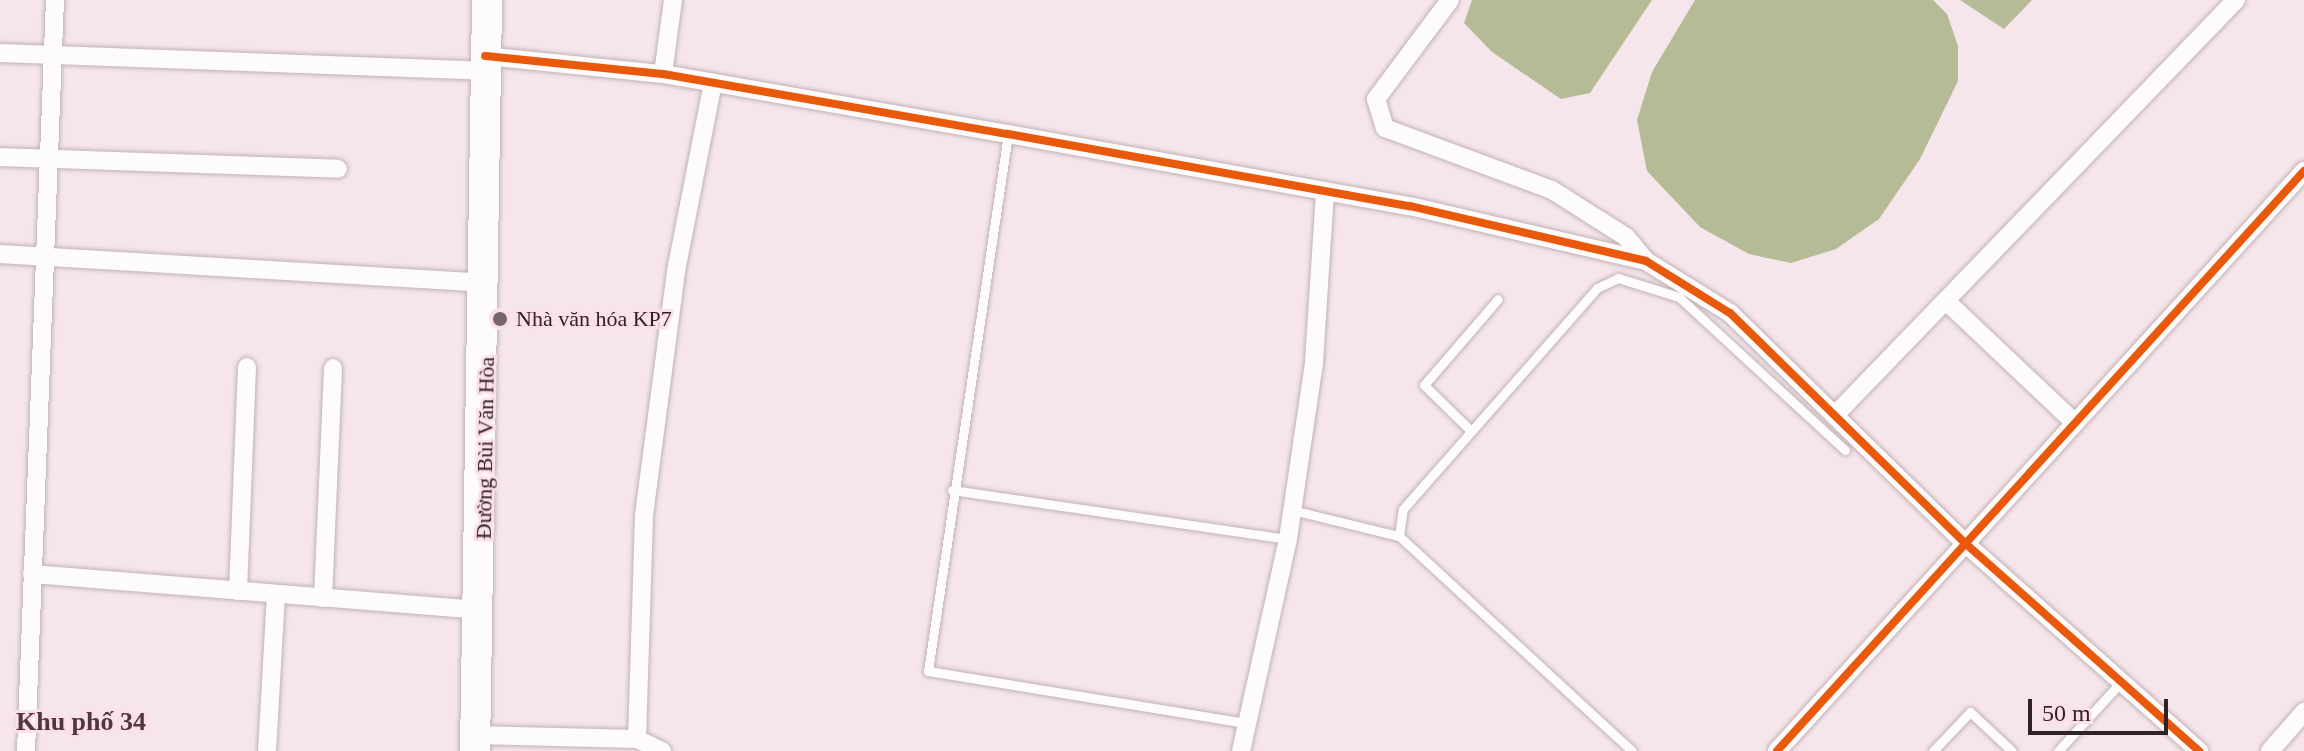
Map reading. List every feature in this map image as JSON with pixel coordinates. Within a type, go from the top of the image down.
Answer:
[{"type":"main road","name":"Đường Bùi Văn Hòa","points":[[476,743],[482,610],[488,283],[487,0]]},
{"type":"street","points":[[26,751],[52,159],[55,0]]},
{"type":"street","points":[[663,74],[673,0]]},
{"type":"street","points":[[1450,0],[1376,99],[1385,128],[1552,190],[1626,237],[1646,261]]},
{"type":"street","points":[[1835,415],[2236,0]]},
{"type":"street","points":[[0,53],[485,64],[663,74],[1008,134],[1573,240],[1646,261],[1730,313],[1966,544],[2199,751]]},
{"type":"street","points":[[637,739],[644,515],[677,266],[713,83]]},
{"type":"street","points":[[0,157],[338,169]]},
{"type":"street","points":[[1777,751],[2304,171]]},
{"type":"street","points":[[1241,751],[1288,539],[1314,362],[1325,194]]},
{"type":"street","points":[[0,254],[488,283]]},
{"type":"street","points":[[1946,301],[2074,422]]},
{"type":"street","points":[[238,591],[247,367]]},
{"type":"street","points":[[323,598],[333,368]]},
{"type":"street","points":[[32,574],[482,610]]},
{"type":"street","points":[[267,751],[276,594]]},
{"type":"street","points":[[2270,751],[2304,712]]},
{"type":"street","points":[[476,743],[637,739],[662,751]]},
{"type":"lane","points":[[1008,134],[952,490],[928,671],[1246,723]]},
{"type":"lane","points":[[1399,536],[1403,509],[1597,288],[1634,278],[1679,297],[1845,450]]},
{"type":"lane","points":[[1471,431],[1424,385],[1498,299]]},
{"type":"lane","points":[[952,490],[1288,539]]},
{"type":"lane","points":[[1292,510],[1399,536],[1632,751]]},
{"type":"lane","points":[[2058,751],[2121,682]]},
{"type":"lane","points":[[1933,751],[1970,712],[2012,751]]},
{"type":"shaded area","points":[[1472,0],[1652,0],[1590,93],[1561,99],[1492,52],[1464,23]]},
{"type":"shaded area","points":[[1695,0],[1933,0],[1947,14],[1958,46],[1958,81],[1920,159],[1879,219],[1836,249],[1791,263],[1749,254],[1700,227],[1647,171],[1637,120],[1652,72]]},
{"type":"shaded area","points":[[1960,0],[2032,0],[2004,29]]},
{"type":"cycle path","points":[[485,56],[663,74],[1008,134],[1410,206],[1646,261],[1730,313],[1966,544],[2199,751]]},
{"type":"cycle path","points":[[1777,751],[2304,171]]},
{"type":"place","name":"Nhà văn hóa KP7","points":[[500,319]]},
{"type":"district","name":"Khu phố 34","points":[[81,722]]}]
